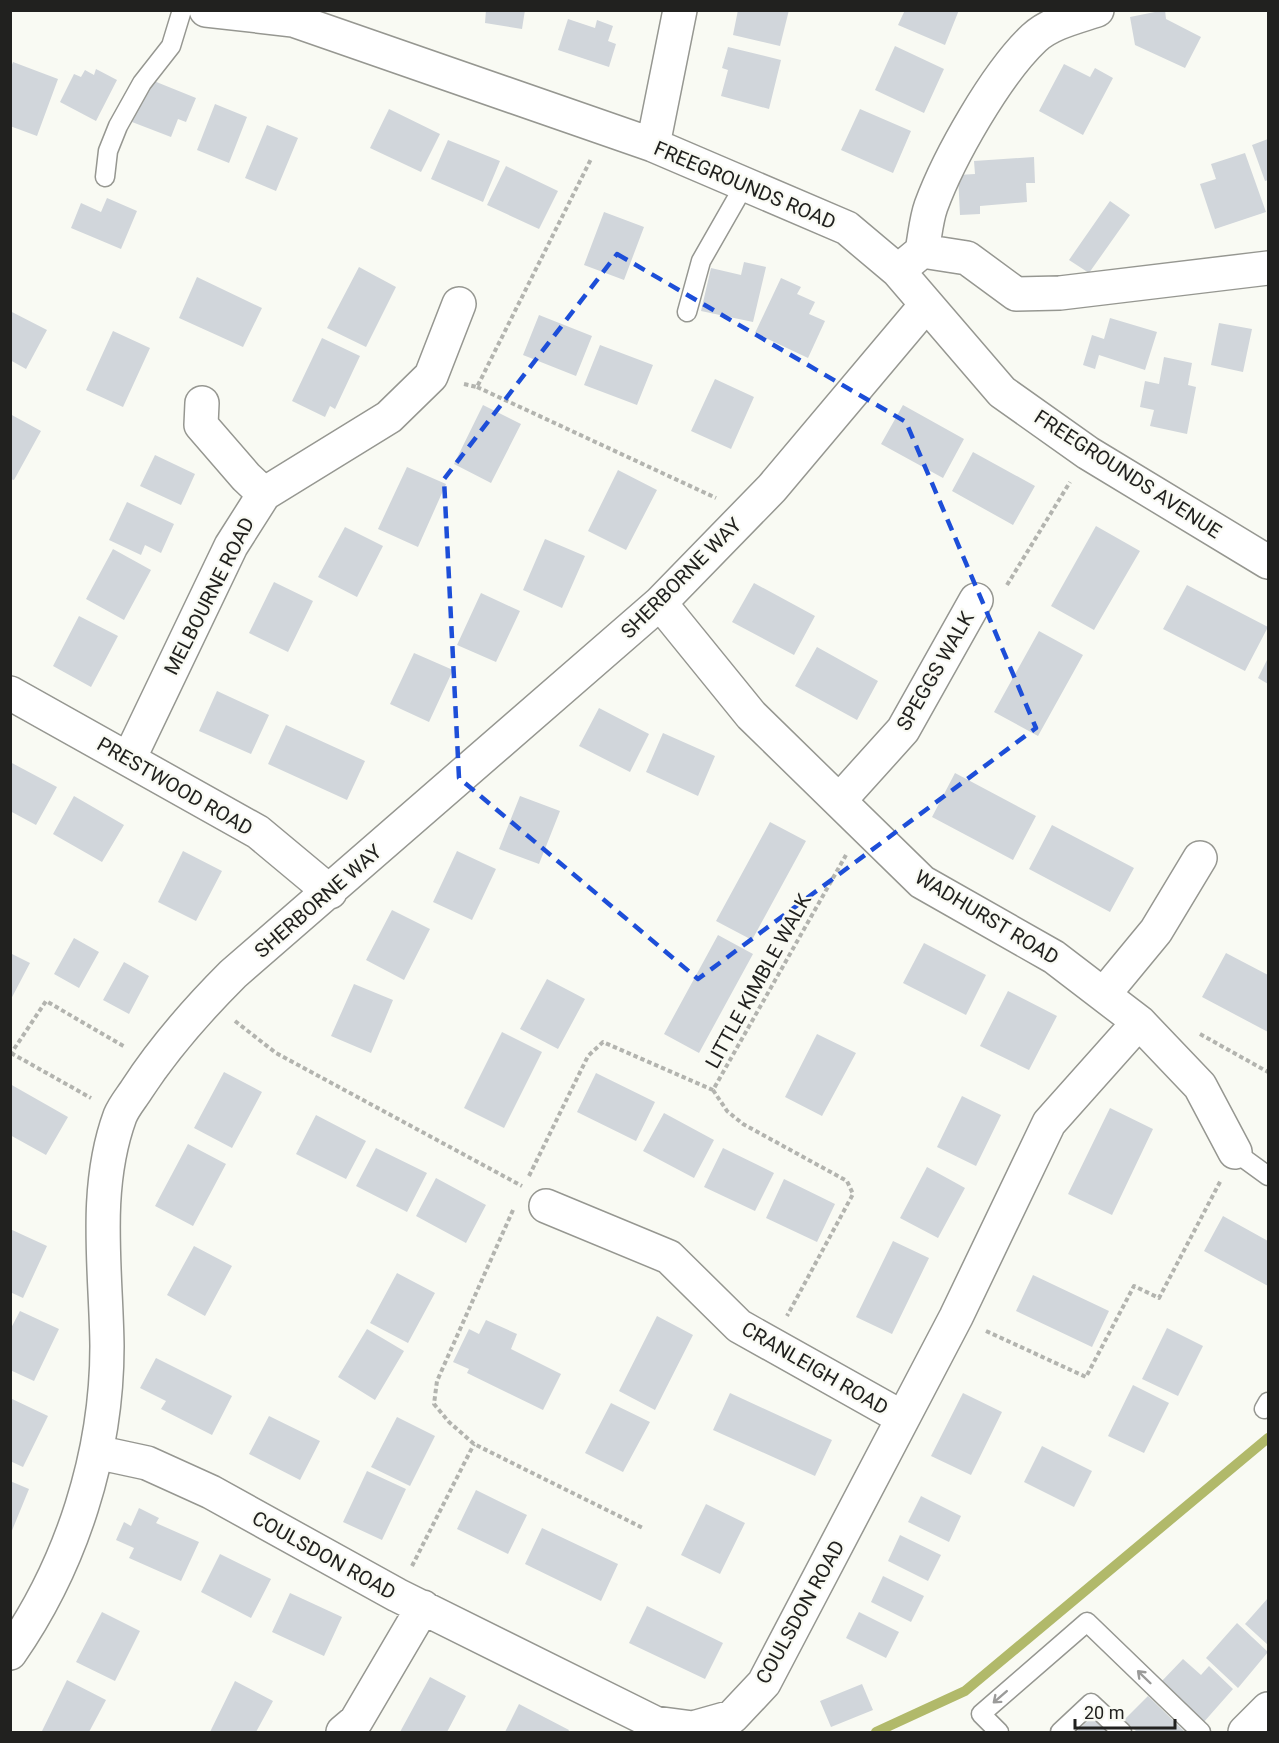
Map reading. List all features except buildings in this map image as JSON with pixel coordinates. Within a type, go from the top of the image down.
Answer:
[{"type":"street","name":"FREEGROUNDS ROAD","points":[[206,10],[294,20],[653,145],[847,228],[910,261]]},
{"type":"street","points":[[653,145],[680,10]]},
{"type":"street","points":[[1097,10],[1068,19],[1035,37],[1000,78],[946,169],[910,261],[967,258],[1016,294],[1060,293],[1269,268]]},
{"type":"street","name":"FREEGROUNDS AVENUE","points":[[910,261],[926,305],[1002,392],[1088,453],[1269,562]]},
{"type":"street","name":"MELBOURNE ROAD","points":[[129,759],[231,546],[264,494],[389,417],[431,376],[459,304]]},
{"type":"street","name":"SHERBORNE WAY","points":[[10,1653],[28,1628],[78,1521],[96,1452],[105,1387],[106,1345],[101,1249],[106,1177],[121,1114],[154,1063],[208,999],[660,603],[772,488],[926,305]]},
{"type":"street","points":[[202,403],[201,425],[246,477],[264,494]]},
{"type":"street","name":"SPEGGS WALK","points":[[839,801],[903,730],[976,600]]},
{"type":"street","name":"WADHURST ROAD","points":[[660,603],[751,715],[922,882],[1054,957],[1139,1022],[1200,1086],[1235,1152]]},
{"type":"street","name":"PRESTWOOD ROAD","points":[[10,693],[258,832],[330,892]]},
{"type":"street","points":[[1104,994],[1156,931],[1200,858]]},
{"type":"street","name":"COULSDON ROAD","points":[[96,1452],[147,1463],[211,1492],[410,1601],[655,1723],[693,1728],[732,1717],[764,1683],[956,1317],[1049,1123],[1139,1022]]},
{"type":"street","name":"CRANLEIGH ROAD","points":[[546,1206],[669,1257],[739,1326],[903,1418]]},
{"type":"street","points":[[343,1732],[356,1721],[410,1601]]},
{"type":"street","points":[[1245,1732],[1269,1708]]},
{"type":"lane","points":[[105,177],[108,151],[118,126],[142,83],[171,46],[182,10]]},
{"type":"lane","points":[[687,312],[701,261],[746,184]]},
{"type":"lane","points":[[1235,1152],[1269,1176]]},
{"type":"lane","points":[[999,1732],[981,1714],[1087,1622],[1201,1732]]},
{"type":"lane","points":[[1060,1732],[1091,1703],[1122,1732]]},
{"type":"path","points":[[477,387],[523,290],[606,129]]},
{"type":"path","points":[[431,376],[477,387],[747,513]]},
{"type":"path","name":"SPEGGS WALK","points":[[976,600],[1008,585],[1088,453]]},
{"type":"path","name":"LITTLE KIMBLE WALK","points":[[208,999],[276,1053],[523,1187],[588,1056],[603,1042],[713,1090],[863,825]]},
{"type":"path","points":[[121,1114],[11,1054],[46,1001],[154,1063]]},
{"type":"path","points":[[713,1090],[727,1111],[743,1124],[847,1181],[853,1194],[771,1346]]},
{"type":"path","points":[[956,1317],[1086,1377],[1134,1286],[1159,1298],[1235,1152]]},
{"type":"path","points":[[514,1209],[437,1381],[434,1404],[448,1422],[474,1444],[643,1528]]},
{"type":"path","points":[[410,1601],[474,1444]]},
{"type":"highlighted area","points":[[617,254],[906,422],[1036,728],[698,979],[459,778],[444,479]]},
{"type":"waterway","points":[[876,1732],[965,1691],[1268,1438]]}]
